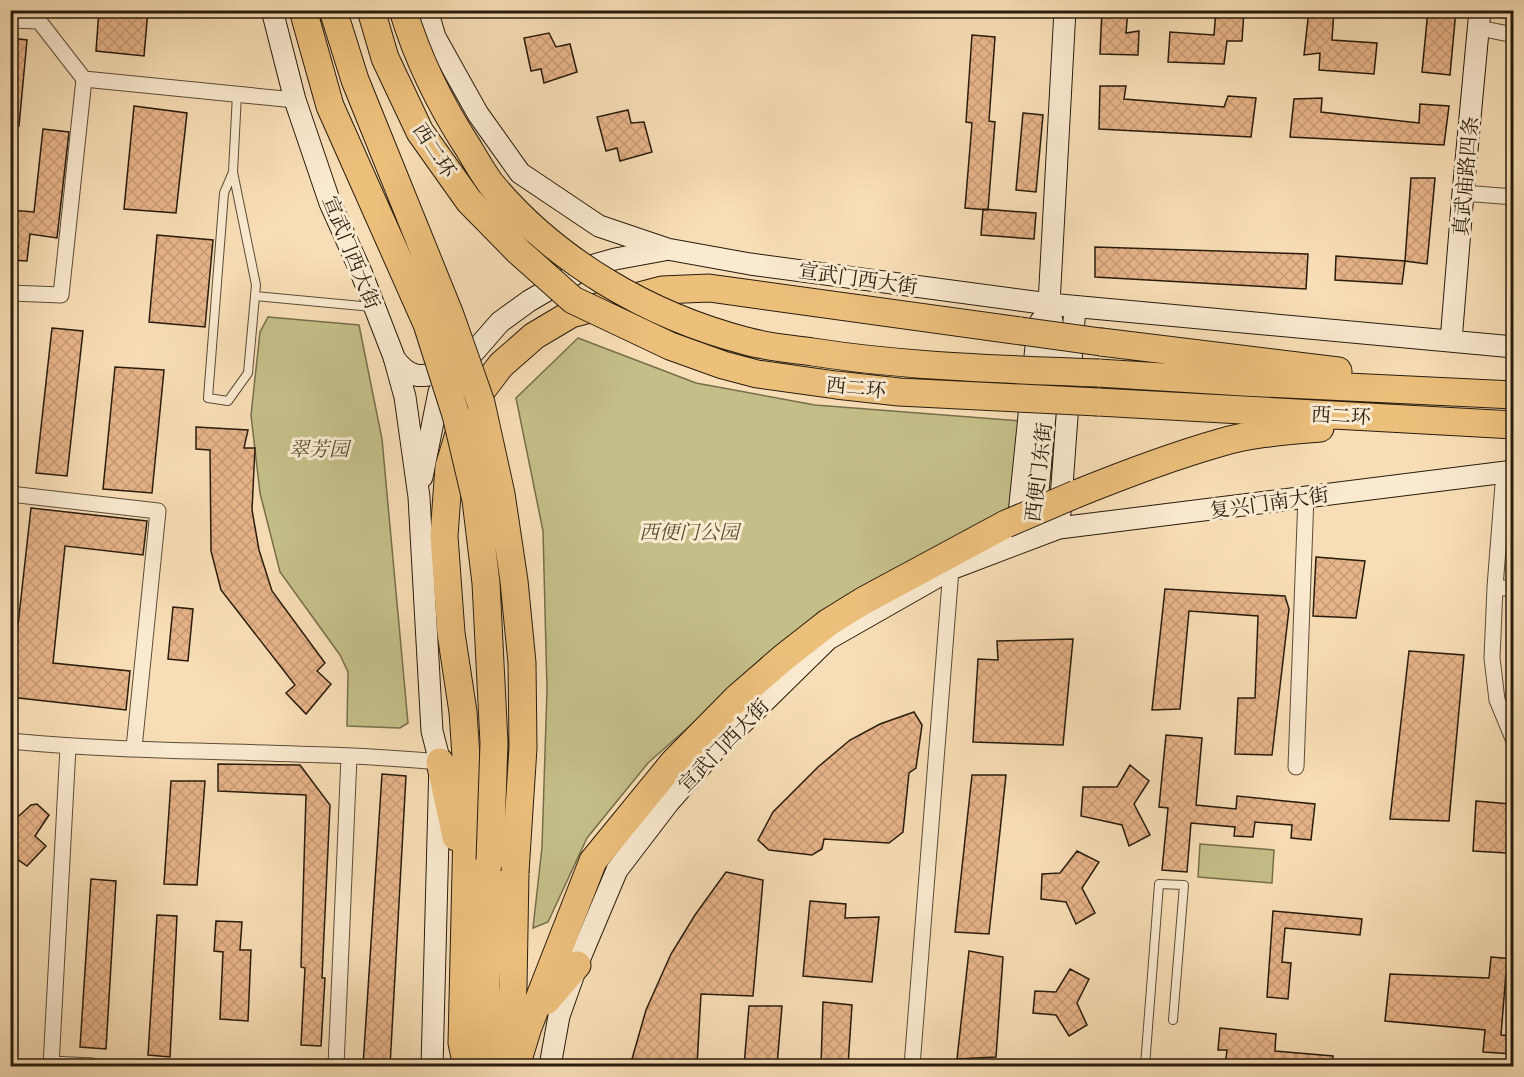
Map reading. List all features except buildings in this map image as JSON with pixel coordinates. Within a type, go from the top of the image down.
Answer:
[{"type":"highway","name":"宣武门西大街","points":[[303,10],[330,106],[427,324],[456,416],[476,500],[486,583],[494,743],[483,1066]]},
{"type":"highway","points":[[333,10],[355,80],[450,315],[481,403],[501,494],[514,581],[522,663],[523,748],[515,872],[513,987],[506,1066]]},
{"type":"highway","name":"西二环","points":[[371,10],[385,58],[420,132],[469,201],[519,252],[573,300],[670,346],[723,365],[757,374],[836,386],[899,392],[1514,425]]},
{"type":"highway","name":"西二环","points":[[403,10],[413,44],[450,119],[490,183],[534,228],[592,274],[666,313],[747,342],[902,364],[1514,395]]},
{"type":"highway","points":[[446,1066],[465,1055],[468,786],[463,712],[451,633],[444,536],[449,467],[466,411],[501,365],[534,336],[572,314],[662,290],[709,288],[1101,342],[1373,375],[1448,392]]},
{"type":"highway","points":[[516,1066],[528,1027],[593,861],[673,763],[704,729],[783,658],[829,622],[862,601],[1006,524],[1136,470],[1221,442],[1275,432],[1411,419]]},
{"type":"highway","points":[[440,762],[466,882]]},
{"type":"highway","points":[[528,1027],[550,994],[577,965]]},
{"type":"street","name":"宣武门西大街","points":[[272,10],[295,100],[330,203],[394,357],[405,397],[419,497],[432,730],[440,762],[432,1066]]},
{"type":"street","name":"宣武门西大街","points":[[427,10],[435,37],[478,114],[520,173],[599,226],[667,249],[750,264],[1049,304]]},
{"type":"street","name":"西便门东街","points":[[1027,541],[1035,523],[1053,328],[1049,304],[1065,10]]},
{"type":"street","points":[[10,20],[39,16],[84,79],[61,295],[10,293]]},
{"type":"street","points":[[1480,20],[1514,34]]},
{"type":"street","name":"真武庙路四条","points":[[1451,341],[1462,193],[1480,20]]},
{"type":"street","points":[[84,79],[295,100]]},
{"type":"street","points":[[1462,193],[1514,197]]},
{"type":"street","name":"宣武门西大街","points":[[419,497],[439,392],[500,322],[573,274],[607,261],[667,249]]},
{"type":"street","points":[[1049,304],[1514,347]]},
{"type":"street","points":[[1059,528],[1075,307]]},
{"type":"street","points":[[394,357],[404,371],[415,376],[459,370]]},
{"type":"street","points":[[1509,471],[1502,505],[1492,658],[1502,715],[1514,741]]},
{"type":"street","name":"复兴门南大街","points":[[1027,541],[1059,528],[1509,471]]},
{"type":"street","points":[[10,494],[158,512],[134,748]]},
{"type":"street","points":[[1296,767],[1306,496]]},
{"type":"street","points":[[1502,505],[1514,516]]},
{"type":"street","name":"宣武门西大街","points":[[550,1066],[559,1016],[577,965],[618,870],[669,802],[716,749],[828,639],[951,569],[1027,541]]},
{"type":"street","points":[[912,1066],[951,569]]},
{"type":"street","points":[[1495,587],[1514,589]]},
{"type":"street","points":[[10,741],[68,747],[349,756],[440,762]]},
{"type":"street","points":[[68,747],[51,1065],[92,1066]]},
{"type":"street","points":[[336,1066],[349,756]]},
{"type":"lane","points":[[233,172],[224,193],[208,398],[228,401],[248,373],[256,285],[233,172],[237,94]]},
{"type":"lane","points":[[255,296],[374,307]]},
{"type":"lane","points":[[1145,1066],[1159,884],[1184,885],[1173,1020]]},
{"type":"green space","name":"翠芳园","points":[[268,317],[359,325],[382,439],[408,723],[400,728],[347,726],[348,672],[340,655],[280,572],[260,493],[251,415],[260,332]]},
{"type":"green space","name":"西便门公园","points":[[578,338],[696,383],[815,405],[1022,421],[1013,517],[819,612],[648,763],[587,838],[548,922],[533,928],[542,847],[547,689],[543,531],[516,398]]},
{"type":"green space","points":[[1200,844],[1274,850],[1272,883],[1198,877]]}]
